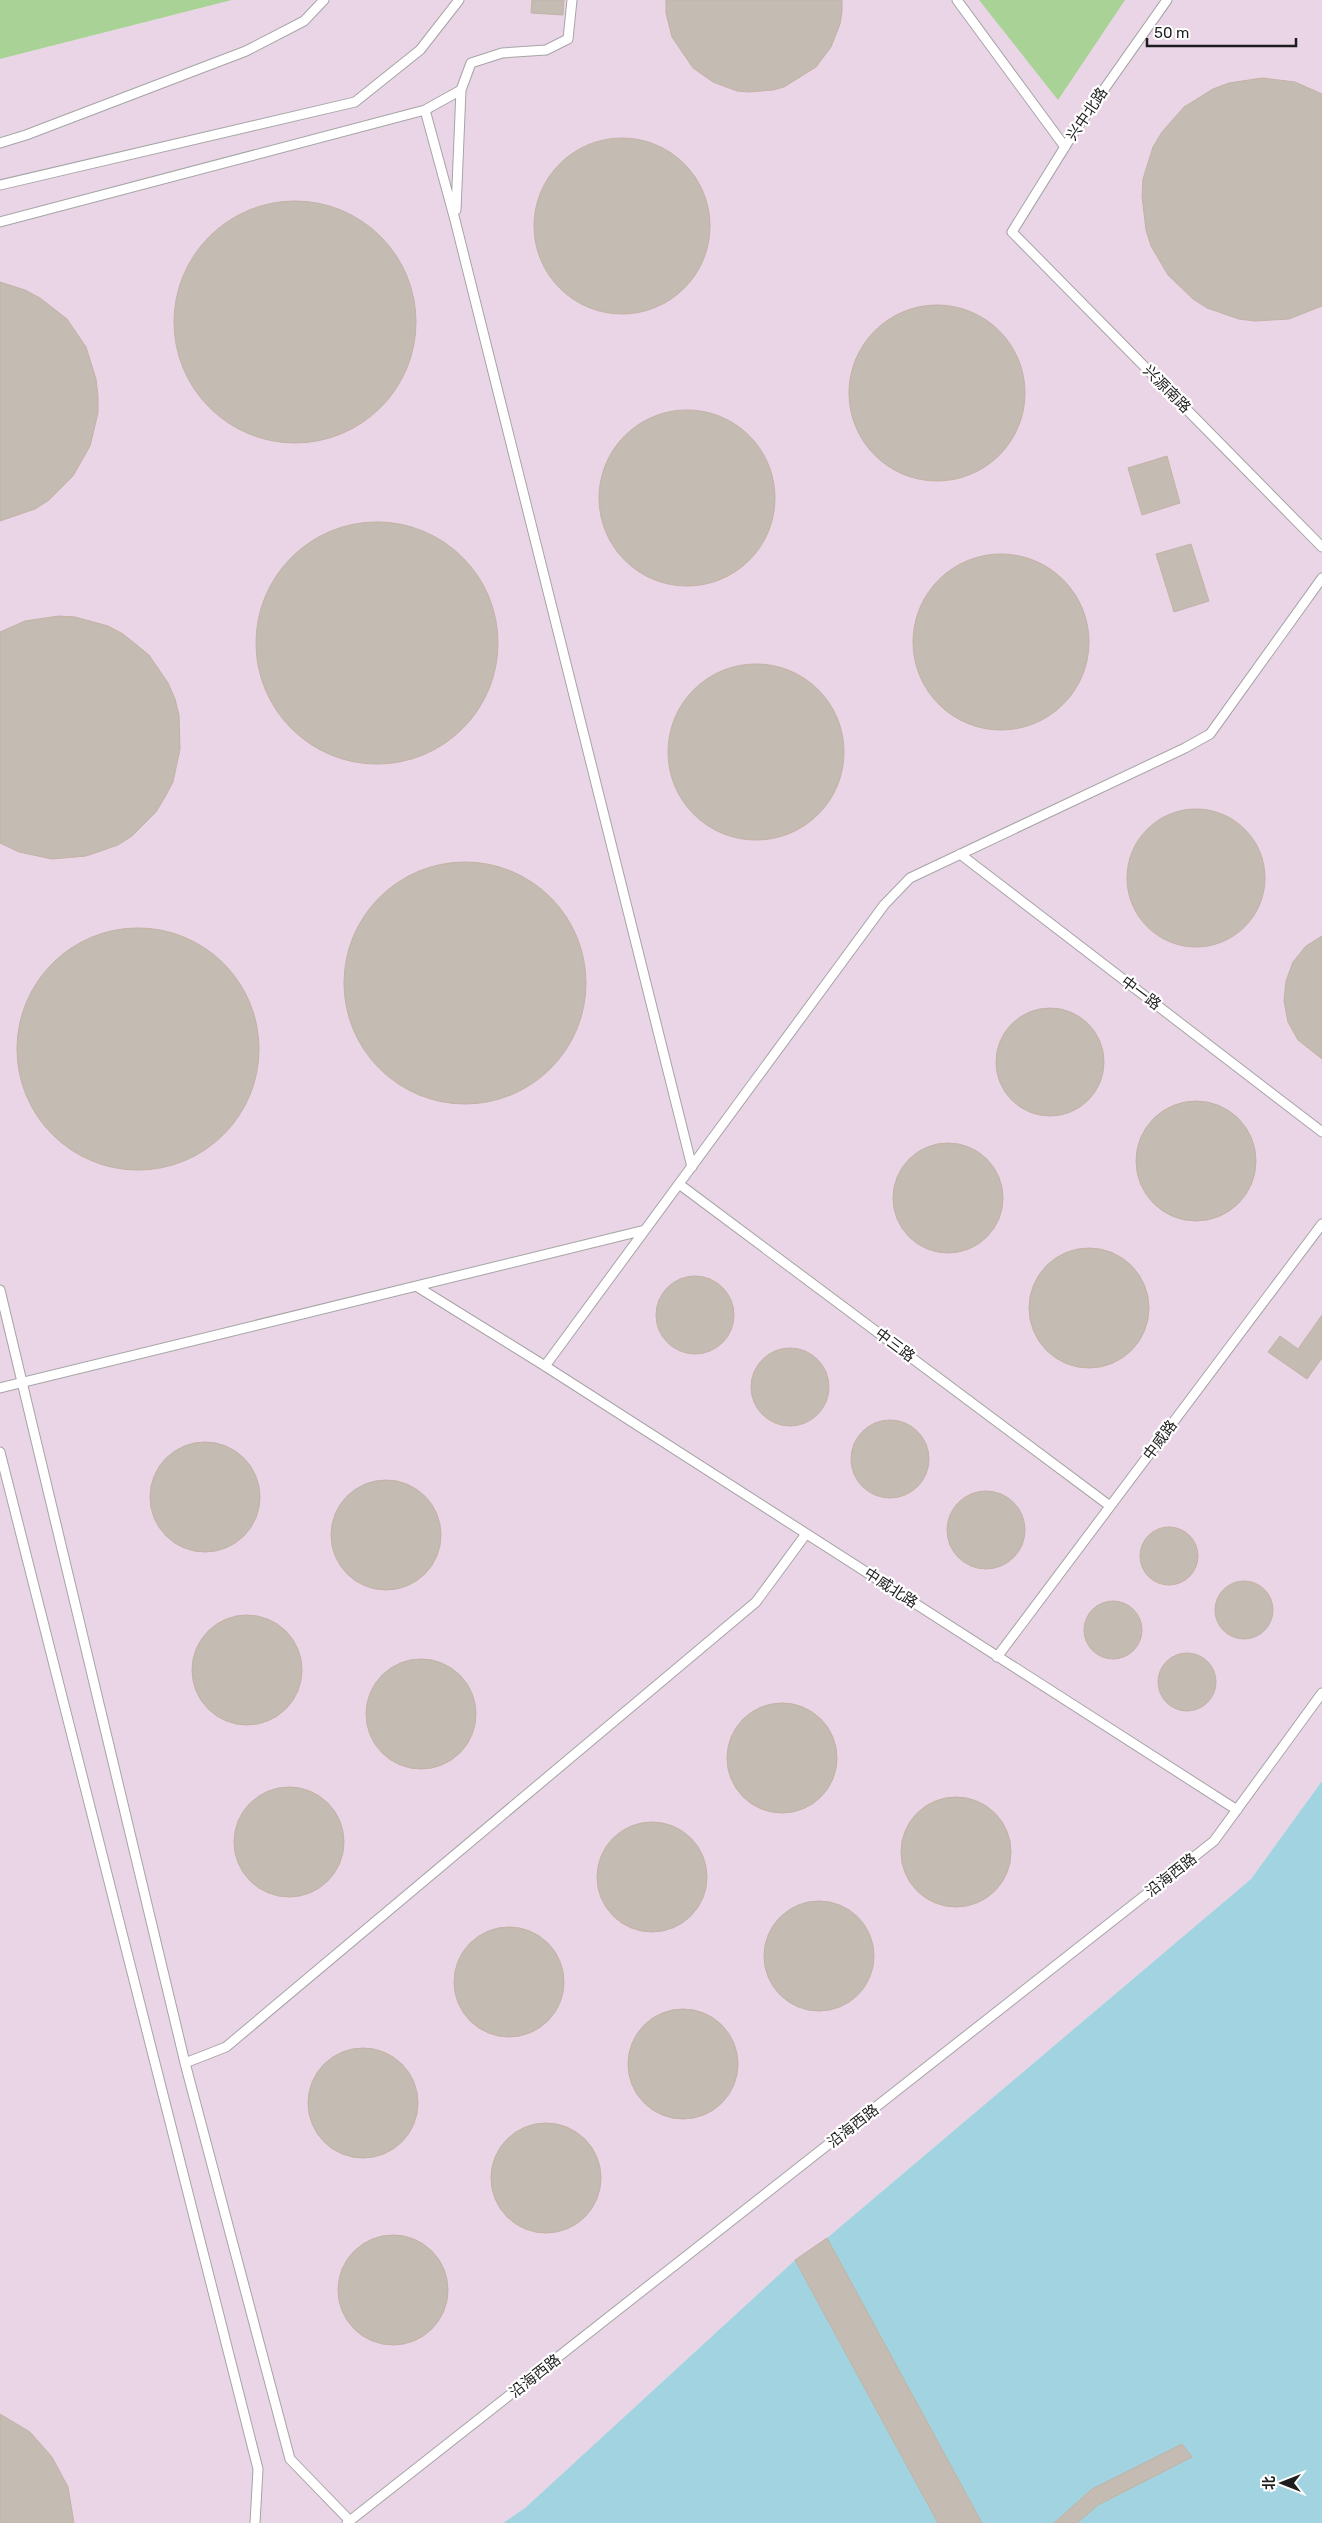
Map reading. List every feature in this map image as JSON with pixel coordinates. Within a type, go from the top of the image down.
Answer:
[{"type":"lane","points":[[0,143],[26,136],[246,51],[304,21],[324,0]]},
{"type":"lane","points":[[0,185],[354,102],[420,50],[459,0]]},
{"type":"lane","points":[[455,220],[461,90],[471,63],[502,53],[546,50],[568,39],[572,0]]},
{"type":"lane","points":[[956,0],[1065,147]]},
{"type":"lane","name":"兴中北路","points":[[1012,232],[1065,147],[1167,0]]},
{"type":"lane","points":[[0,222],[425,110],[461,90]]},
{"type":"lane","points":[[425,110],[455,220],[692,1166]]},
{"type":"lane","name":"兴源南路","points":[[1012,232],[1322,547]]},
{"type":"lane","points":[[545,1366],[884,905],[910,878],[1185,748],[1210,734],[1322,578]]},
{"type":"lane","name":"中一路","points":[[960,854],[1322,1132]]},
{"type":"lane","name":"中三路","points":[[679,1184],[1110,1506]]},
{"type":"lane","name":"中威路","points":[[998,1657],[1322,1224]]},
{"type":"lane","points":[[0,1388],[645,1230]]},
{"type":"lane","name":"中威北路","points":[[416,1286],[545,1366],[1237,1810]]},
{"type":"lane","points":[[0,1290],[24,1382],[185,2063],[290,2459],[348,2522]]},
{"type":"lane","points":[[0,1452],[258,2469],[255,2523]]},
{"type":"lane","points":[[185,2063],[226,2047],[756,1602],[806,1534]]},
{"type":"lane","name":"沿海西路","points":[[348,2522],[1214,1841],[1322,1693]]},
{"type":"shaded area","points":[[232,0],[1322,0],[1322,1781],[1251,1879],[827,2238],[795,2260],[525,2508],[503,2523],[0,2523],[0,59]]},
{"type":"green space","points":[[0,0],[232,0],[0,59]]},
{"type":"green space","points":[[979,0],[1125,0],[1058,100]]},
{"type":"water","points":[[1322,1781],[1322,2523],[503,2523],[525,2508],[795,2260],[827,2238],[1251,1879]]},
{"type":"building","points":[[532,0],[564,0],[563,15],[531,13]]},
{"type":"building","points":[[666,0],[842,0],[842,12],[840,24],[831,47],[816,67],[784,87],[749,92],[737,91],[713,82],[693,68],[672,37],[666,13]]},
{"type":"building","points":[[1262,78],[1295,82],[1322,94],[1322,306],[1289,319],[1255,321],[1239,319],[1207,308],[1193,299],[1168,275],[1151,246],[1146,230],[1142,196],[1143,179],[1153,147],[1162,132],[1184,107],[1213,89],[1229,83]]},
{"type":"building","points":[[613,138],[631,138],[648,141],[664,148],[690,170],[700,184],[707,200],[710,226],[709,243],[704,260],[690,282],[678,294],[664,304],[648,311],[631,314],[613,314],[596,311],[580,304],[554,282],[544,268],[537,252],[534,235],[534,217],[537,200],[544,184],[566,158],[580,148],[596,141]]},
{"type":"building","points":[[283,201],[307,201],[330,206],[352,215],[381,236],[396,255],[407,276],[414,298],[416,322],[414,346],[407,368],[396,389],[381,408],[352,429],[330,438],[307,443],[283,443],[260,438],[238,429],[218,416],[201,399],[188,379],[179,357],[174,334],[174,310],[179,287],[188,265],[201,245],[218,228],[238,215],[260,206]]},
{"type":"building","points":[[0,282],[25,290],[40,298],[67,319],[86,347],[96,379],[98,413],[90,446],[73,476],[49,500],[35,509],[0,521]]},
{"type":"building","points":[[928,305],[946,305],[963,308],[979,315],[1005,337],[1015,351],[1022,367],[1025,393],[1024,410],[1019,427],[1005,449],[993,461],[979,471],[963,478],[946,481],[928,481],[911,478],[895,471],[869,449],[859,435],[852,419],[849,402],[849,384],[852,367],[859,351],[881,325],[895,315],[911,308]]},
{"type":"building","points":[[678,410],[696,410],[713,413],[729,420],[755,442],[765,456],[772,472],[775,498],[774,515],[769,532],[755,554],[743,566],[729,576],[713,583],[696,586],[678,586],[661,583],[645,576],[619,554],[609,540],[602,524],[599,507],[599,489],[602,472],[609,456],[631,430],[645,420],[661,413]]},
{"type":"building","points":[[1167,456],[1180,503],[1142,515],[1128,468]]},
{"type":"building","points":[[365,522],[389,522],[412,527],[434,536],[463,557],[478,576],[489,597],[496,619],[498,643],[496,667],[489,689],[478,710],[463,729],[434,750],[412,759],[389,764],[365,764],[342,759],[320,750],[300,737],[283,720],[270,700],[261,678],[256,655],[256,631],[261,608],[270,586],[283,566],[300,549],[320,536],[342,527]]},
{"type":"building","points":[[1191,544],[1209,601],[1174,612],[1156,554]]},
{"type":"building","points":[[992,554],[1010,554],[1027,557],[1043,564],[1069,586],[1079,600],[1086,616],[1089,642],[1088,659],[1083,676],[1069,698],[1057,710],[1043,720],[1027,727],[1010,730],[992,730],[975,727],[959,720],[933,698],[923,684],[916,668],[913,651],[913,633],[916,616],[923,600],[945,574],[959,564],[975,557]]},
{"type":"building","points":[[59,616],[75,617],[108,626],[123,634],[149,655],[168,683],[175,699],[179,715],[180,749],[173,782],[165,797],[156,812],[132,836],[118,845],[86,856],[52,859],[19,852],[0,843],[0,632],[25,621]]},
{"type":"building","points":[[747,664],[765,664],[782,667],[798,674],[824,696],[834,710],[841,726],[844,752],[843,769],[838,786],[824,808],[812,820],[798,830],[782,837],[765,840],[747,840],[730,837],[714,830],[688,808],[678,794],[671,778],[668,761],[668,743],[671,726],[678,710],[700,684],[714,674],[730,667]]},
{"type":"building","points":[[1196,809],[1222,815],[1245,829],[1259,852],[1265,878],[1259,904],[1245,927],[1222,941],[1196,947],[1170,941],[1147,927],[1133,904],[1127,878],[1133,852],[1147,829],[1170,815]]},
{"type":"building","points":[[453,862],[477,862],[500,867],[522,876],[551,897],[566,916],[577,937],[584,959],[586,983],[584,1007],[577,1029],[566,1050],[551,1069],[522,1090],[500,1099],[477,1104],[453,1104],[430,1099],[408,1090],[388,1077],[371,1060],[358,1040],[349,1018],[344,995],[344,971],[349,948],[358,926],[371,906],[388,889],[408,876],[430,867]]},
{"type":"building","points":[[126,928],[150,928],[173,933],[195,942],[224,963],[239,982],[250,1003],[257,1025],[259,1049],[257,1073],[250,1095],[239,1116],[224,1135],[195,1156],[173,1165],[150,1170],[126,1170],[103,1165],[81,1156],[61,1143],[44,1126],[31,1106],[22,1084],[17,1061],[17,1037],[22,1014],[31,992],[44,972],[61,955],[81,942],[103,933]]},
{"type":"building","points":[[1322,936],[1322,1059],[1298,1040],[1288,1022],[1284,1001],[1286,981],[1293,962],[1306,946]]},
{"type":"building","points":[[1050,1008],[1071,1012],[1088,1024],[1100,1041],[1104,1062],[1100,1083],[1088,1100],[1071,1112],[1050,1116],[1029,1112],[1012,1100],[1000,1083],[996,1062],[1000,1041],[1012,1024],[1029,1012]]},
{"type":"building","points":[[1196,1101],[1208,1102],[1219,1106],[1229,1111],[1238,1119],[1246,1128],[1251,1138],[1255,1149],[1255,1173],[1251,1184],[1246,1194],[1238,1203],[1229,1211],[1219,1216],[1208,1220],[1196,1221],[1184,1220],[1173,1216],[1163,1211],[1154,1203],[1146,1194],[1141,1184],[1137,1173],[1136,1161],[1137,1149],[1141,1138],[1146,1128],[1154,1119],[1163,1111],[1173,1106],[1184,1102]]},
{"type":"building","points":[[948,1143],[969,1147],[987,1159],[999,1177],[1003,1198],[999,1219],[987,1237],[969,1249],[948,1253],[927,1249],[909,1237],[897,1219],[893,1198],[897,1177],[909,1159],[927,1147]]},
{"type":"building","points":[[1089,1248],[1112,1252],[1132,1265],[1145,1285],[1149,1308],[1145,1331],[1132,1351],[1112,1364],[1089,1368],[1066,1364],[1046,1351],[1033,1331],[1029,1308],[1033,1285],[1046,1265],[1066,1252]]},
{"type":"building","points":[[695,1276],[710,1279],[723,1287],[731,1300],[734,1315],[731,1330],[723,1343],[710,1351],[695,1354],[680,1351],[667,1343],[659,1330],[656,1315],[659,1300],[667,1287],[680,1279]]},
{"type":"building","points":[[1322,1315],[1322,1358],[1307,1379],[1268,1352],[1280,1336],[1298,1349]]},
{"type":"building","points":[[790,1348],[805,1351],[818,1359],[826,1372],[829,1387],[826,1402],[818,1415],[805,1423],[790,1426],[775,1423],[762,1415],[754,1402],[751,1387],[754,1372],[762,1359],[775,1351]]},
{"type":"building","points":[[890,1420],[905,1423],[918,1431],[926,1444],[929,1459],[926,1474],[918,1487],[905,1495],[890,1498],[875,1495],[862,1487],[854,1474],[851,1459],[854,1444],[862,1431],[875,1423]]},
{"type":"building","points":[[205,1442],[226,1446],[244,1458],[256,1476],[260,1497],[256,1518],[244,1536],[226,1548],[205,1552],[184,1548],[166,1536],[154,1518],[150,1497],[154,1476],[166,1458],[184,1446]]},
{"type":"building","points":[[386,1480],[407,1484],[425,1496],[437,1514],[441,1535],[437,1556],[425,1574],[407,1586],[386,1590],[365,1586],[347,1574],[335,1556],[331,1535],[335,1514],[347,1496],[365,1484]]},
{"type":"building","points":[[986,1491],[1001,1494],[1014,1502],[1022,1515],[1025,1530],[1022,1545],[1014,1558],[1001,1566],[986,1569],[971,1566],[958,1558],[950,1545],[947,1530],[950,1515],[958,1502],[971,1494]]},
{"type":"building","points":[[1163,1527],[1175,1527],[1190,1535],[1198,1550],[1198,1562],[1190,1577],[1175,1585],[1163,1585],[1148,1577],[1140,1562],[1140,1550],[1148,1535]]},
{"type":"building","points":[[1238,1581],[1250,1581],[1265,1589],[1273,1604],[1273,1616],[1265,1631],[1250,1639],[1238,1639],[1223,1631],[1215,1616],[1215,1604],[1223,1589]]},
{"type":"building","points":[[1107,1601],[1119,1601],[1134,1609],[1142,1624],[1142,1636],[1134,1651],[1119,1659],[1107,1659],[1092,1651],[1084,1636],[1084,1624],[1092,1609]]},
{"type":"building","points":[[247,1615],[268,1619],[286,1631],[298,1649],[302,1670],[298,1691],[286,1709],[268,1721],[247,1725],[226,1721],[208,1709],[196,1691],[192,1670],[196,1649],[208,1631],[226,1619]]},
{"type":"building","points":[[1181,1653],[1193,1653],[1208,1661],[1216,1676],[1216,1688],[1208,1703],[1193,1711],[1181,1711],[1166,1703],[1158,1688],[1158,1676],[1166,1661]]},
{"type":"building","points":[[421,1659],[442,1663],[460,1675],[472,1693],[476,1714],[472,1735],[460,1753],[442,1765],[421,1769],[400,1765],[382,1753],[370,1735],[366,1714],[370,1693],[382,1675],[400,1663]]},
{"type":"building","points":[[782,1703],[803,1707],[821,1719],[833,1737],[837,1758],[833,1779],[821,1797],[803,1809],[782,1813],[761,1809],[743,1797],[731,1779],[727,1758],[731,1737],[743,1719],[761,1707]]},
{"type":"building","points":[[289,1787],[310,1791],[328,1803],[340,1821],[344,1842],[340,1863],[328,1881],[310,1893],[289,1897],[268,1893],[250,1881],[238,1863],[234,1842],[238,1821],[250,1803],[268,1791]]},
{"type":"building","points":[[956,1797],[977,1801],[995,1813],[1007,1831],[1011,1852],[1007,1873],[995,1891],[977,1903],[956,1907],[935,1903],[917,1891],[905,1873],[901,1852],[905,1831],[917,1813],[935,1801]]},
{"type":"building","points":[[652,1822],[673,1826],[691,1838],[703,1856],[707,1877],[703,1898],[691,1916],[673,1928],[652,1932],[631,1928],[613,1916],[601,1898],[597,1877],[601,1856],[613,1838],[631,1826]]},
{"type":"building","points":[[819,1901],[840,1905],[858,1917],[870,1935],[874,1956],[870,1977],[858,1995],[840,2007],[819,2011],[798,2007],[780,1995],[768,1977],[764,1956],[768,1935],[780,1917],[798,1905]]},
{"type":"building","points":[[509,1927],[530,1931],[548,1943],[560,1961],[564,1982],[560,2003],[548,2021],[530,2033],[509,2037],[488,2033],[470,2021],[458,2003],[454,1982],[458,1961],[470,1943],[488,1931]]},
{"type":"building","points":[[683,2009],[704,2013],[722,2025],[734,2043],[738,2064],[734,2085],[722,2103],[704,2115],[683,2119],[662,2115],[644,2103],[632,2085],[628,2064],[632,2043],[644,2025],[662,2013]]},
{"type":"building","points":[[363,2048],[384,2052],[402,2064],[414,2082],[418,2103],[414,2124],[402,2142],[384,2154],[363,2158],[342,2154],[324,2142],[312,2124],[308,2103],[312,2082],[324,2064],[342,2052]]},
{"type":"building","points":[[546,2123],[567,2127],[585,2139],[597,2157],[601,2178],[597,2199],[585,2217],[567,2229],[546,2233],[525,2229],[507,2217],[495,2199],[491,2178],[495,2157],[507,2139],[525,2127]]},
{"type":"building","points":[[393,2235],[414,2239],[432,2251],[444,2269],[448,2290],[444,2311],[432,2329],[414,2341],[393,2345],[372,2341],[354,2329],[342,2311],[338,2290],[342,2269],[354,2251],[372,2239]]},
{"type":"building","points":[[827,2238],[982,2523],[938,2523],[795,2260]]},
{"type":"building","points":[[0,2414],[30,2432],[52,2457],[68,2487],[74,2523],[0,2523]]},
{"type":"building","points":[[1182,2444],[1192,2457],[1098,2505],[1077,2523],[1054,2523],[1092,2489]]}]
